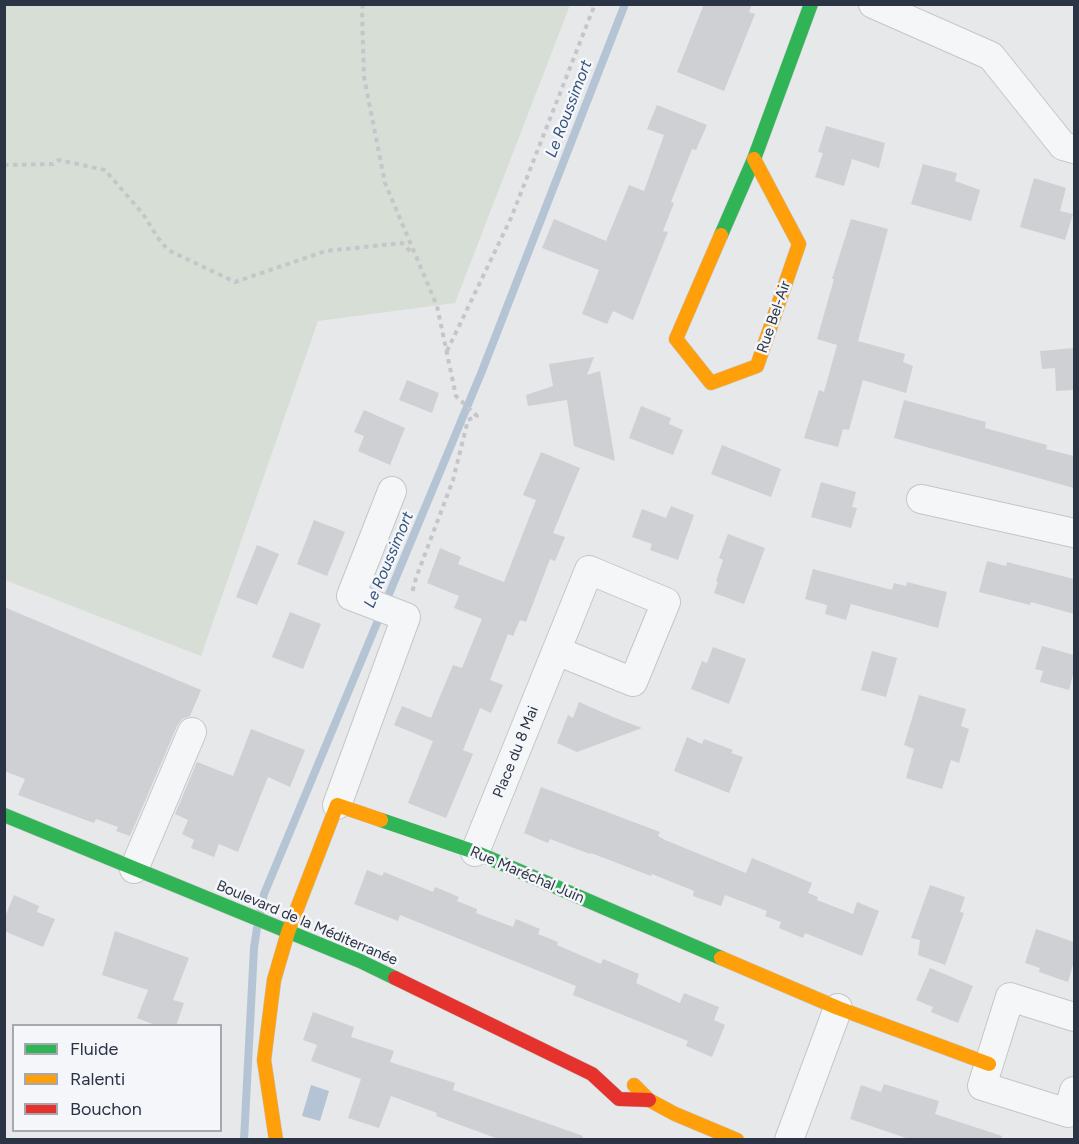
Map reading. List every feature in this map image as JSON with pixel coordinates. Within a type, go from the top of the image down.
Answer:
[{"type":"street","name":"Rue Bel-Air","points":[[754,159],[799,244],[757,366],[711,383],[676,339],[754,159],[811,4]]},
{"type":"street","points":[[873,4],[991,56],[1063,146],[1074,149]]},
{"type":"street","points":[[276,1140],[264,1060],[274,980],[288,932],[406,617],[351,596],[392,491]]},
{"type":"street","points":[[921,499],[1074,533]]},
{"type":"street","name":"Place du 8 Mai","points":[[475,852],[557,651]]},
{"type":"street","points":[[134,869],[192,732]]},
{"type":"street","name":"Rue Maréchal Juin","points":[[337,805],[475,852],[838,1008],[989,1064]]},
{"type":"street","name":"Boulevard de la Méditerranée","points":[[4,815],[360,961],[592,1074],[629,1080],[649,1100],[675,1114],[737,1140]]},
{"type":"street","points":[[1074,1017],[1010,998],[982,1086],[1068,1113],[1074,1090]]},
{"type":"street","points":[[789,1140],[838,1008]]},
{"type":"street","name":"Boulevard de la Méditerranée","points":[[592,1074],[619,1100],[649,1100]]},
{"type":"path","points":[[363,4],[364,76],[385,183],[437,306],[456,396],[477,416],[468,420],[453,480],[416,578],[406,617]]},
{"type":"path","points":[[447,351],[511,218],[595,4]]},
{"type":"path","points":[[4,165],[53,164],[59,160],[105,170],[143,214],[168,250],[235,282],[326,251],[402,243],[415,256]]},
{"type":"shaded area","points":[[4,5],[570,5],[455,303],[318,321],[201,656],[5,580]]},
{"type":"water","points":[[311,1085],[329,1091],[320,1121],[302,1116]]},
{"type":"building","points":[[704,4],[752,4],[749,12],[755,14],[724,91],[677,72]]},
{"type":"building","points":[[657,105],[707,125],[696,150],[692,149],[671,202],[674,203],[663,231],[668,232],[633,320],[613,311],[607,324],[582,314],[599,270],[542,248],[554,219],[606,241],[629,185],[644,191],[664,135],[647,129]]},
{"type":"building","points":[[826,126],[885,143],[879,168],[852,159],[844,186],[815,177],[823,153],[818,152]]},
{"type":"building","points":[[923,164],[957,173],[955,181],[980,190],[971,221],[911,204]]},
{"type":"building","points":[[1034,178],[1066,188],[1060,211],[1073,214],[1065,240],[1020,227]]},
{"type":"building","points":[[851,219],[888,229],[858,341],[905,354],[903,362],[913,366],[906,393],[863,380],[849,430],[843,429],[838,447],[804,438],[819,390],[824,392],[837,345],[817,339],[834,279],[832,279]]},
{"type":"building","points":[[1074,348],[1074,390],[1056,391],[1055,368],[1042,369],[1040,351]]},
{"type":"building","points":[[594,357],[587,375],[600,371],[615,461],[574,446],[567,400],[528,406],[526,395],[553,386],[549,364]]},
{"type":"building","points":[[407,380],[439,393],[432,413],[399,400]]},
{"type":"building","points":[[904,400],[986,422],[985,428],[1047,445],[1046,449],[1074,456],[1074,488],[894,438]]},
{"type":"building","points":[[641,406],[671,418],[669,424],[683,430],[673,455],[629,438]]},
{"type":"building","points":[[364,410],[405,428],[390,465],[358,451],[364,436],[354,432]]},
{"type":"building","points":[[722,445],[781,469],[771,497],[711,474]]},
{"type":"building","points":[[541,452],[580,468],[553,533],[565,537],[555,561],[550,559],[526,622],[520,620],[513,636],[508,634],[490,680],[503,685],[491,713],[480,708],[463,750],[473,754],[446,818],[408,803],[433,741],[394,725],[402,706],[431,718],[453,665],[462,668],[482,619],[454,608],[459,596],[427,583],[440,548],[461,557],[458,564],[504,582],[536,500],[523,495]]},
{"type":"building","points":[[821,482],[856,492],[852,507],[857,508],[851,528],[811,517]]},
{"type":"building","points":[[671,506],[694,515],[678,560],[650,550],[652,544],[632,537],[642,509],[666,518]]},
{"type":"building","points":[[314,520],[345,532],[327,576],[297,564]]},
{"type":"building","points":[[728,534],[765,548],[744,604],[714,593],[723,560],[719,558]]},
{"type":"building","points":[[257,545],[279,554],[257,605],[236,597]]},
{"type":"building","points":[[987,561],[1006,566],[1007,562],[1074,579],[1074,614],[1031,602],[1030,605],[979,592]]},
{"type":"building","points":[[813,569],[892,590],[894,583],[906,586],[907,582],[947,592],[938,628],[851,604],[846,620],[825,614],[827,605],[805,599]]},
{"type":"building","points":[[4,607],[201,690],[190,716],[182,719],[177,726],[130,836],[116,831],[118,827],[96,819],[94,823],[18,795],[25,779],[4,771]]},
{"type":"building","points":[[290,612],[321,624],[303,669],[272,657]]},
{"type":"building","points":[[1042,646],[1074,655],[1074,671],[1069,690],[1040,682],[1043,671],[1035,669]]},
{"type":"building","points":[[713,647],[746,659],[729,704],[691,689],[702,661],[707,663]]},
{"type":"building","points":[[872,651],[897,658],[886,697],[861,690]]},
{"type":"building","points":[[919,695],[966,709],[961,726],[969,729],[959,763],[951,760],[942,789],[906,778],[914,749],[904,745]]},
{"type":"building","points":[[579,702],[642,728],[577,752],[557,743],[568,715],[573,718]]},
{"type":"building","points":[[251,729],[305,750],[290,787],[268,777],[238,852],[219,844],[214,857],[191,848],[194,840],[182,834],[188,820],[175,814],[197,762],[233,776]]},
{"type":"building","points":[[687,737],[702,744],[704,739],[733,750],[731,753],[743,757],[729,793],[674,771]]},
{"type":"building","points":[[541,787],[660,832],[658,836],[665,840],[746,873],[752,858],[812,883],[808,893],[818,897],[817,900],[853,914],[857,902],[879,911],[862,956],[805,933],[803,938],[779,928],[781,922],[765,916],[767,911],[725,895],[721,906],[693,896],[694,891],[652,874],[651,876],[550,839],[548,843],[524,833]]},
{"type":"building","points":[[367,870],[382,876],[384,872],[433,892],[435,887],[459,897],[457,901],[477,909],[476,913],[513,927],[516,919],[540,929],[538,934],[558,942],[557,945],[601,964],[603,959],[639,974],[636,983],[680,1003],[684,993],[719,1007],[714,1020],[725,1025],[712,1057],[686,1046],[688,1041],[573,995],[576,986],[400,915],[398,921],[354,904]]},
{"type":"building","points":[[930,885],[965,897],[960,912],[964,913],[945,965],[918,955],[920,940],[911,938]]},
{"type":"building","points":[[14,895],[39,906],[37,912],[55,919],[43,947],[4,931],[4,919]]},
{"type":"building","points":[[1036,929],[1074,942],[1074,961],[1068,982],[1039,972],[1040,968],[1025,963]]},
{"type":"building","points":[[115,931],[189,958],[173,1000],[184,1003],[177,1024],[153,1024],[137,1018],[148,990],[102,975]]},
{"type":"building","points":[[930,968],[973,986],[958,1023],[931,1012],[933,1007],[916,1000]]},
{"type":"building","points":[[313,1012],[354,1027],[351,1037],[394,1051],[390,1062],[455,1083],[453,1090],[583,1136],[582,1140],[501,1140],[436,1116],[437,1113],[391,1096],[379,1128],[348,1118],[361,1079],[311,1061],[317,1045],[303,1040]]},
{"type":"building","points":[[884,1084],[939,1101],[935,1114],[1002,1136],[1001,1140],[912,1140],[850,1119],[861,1085],[881,1092]]},
{"type":"waterway","name":"Le Roussimort","points":[[260,913],[264,894],[482,371],[625,4]]},
{"type":"waterway","name":"Le Roussimort","points":[[244,1140],[257,928]]},
{"type":"traffic: fast","points":[[721,235],[754,159],[811,4]]},
{"type":"traffic: fast","points":[[4,815],[360,961],[395,978]]},
{"type":"traffic: fast","points":[[381,820],[475,852],[721,958]]},
{"type":"traffic: slow","points":[[721,235],[676,339],[711,383],[757,366],[799,244],[754,159]]},
{"type":"traffic: slow","points":[[276,1140],[264,1060],[274,980],[288,932],[337,805],[381,820]]},
{"type":"traffic: slow","points":[[721,958],[838,1008],[989,1064]]},
{"type":"traffic: slow","points":[[634,1085],[649,1100],[675,1114],[737,1140]]},
{"type":"traffic: jam","points":[[395,978],[592,1074],[619,1099],[649,1100]]}]
